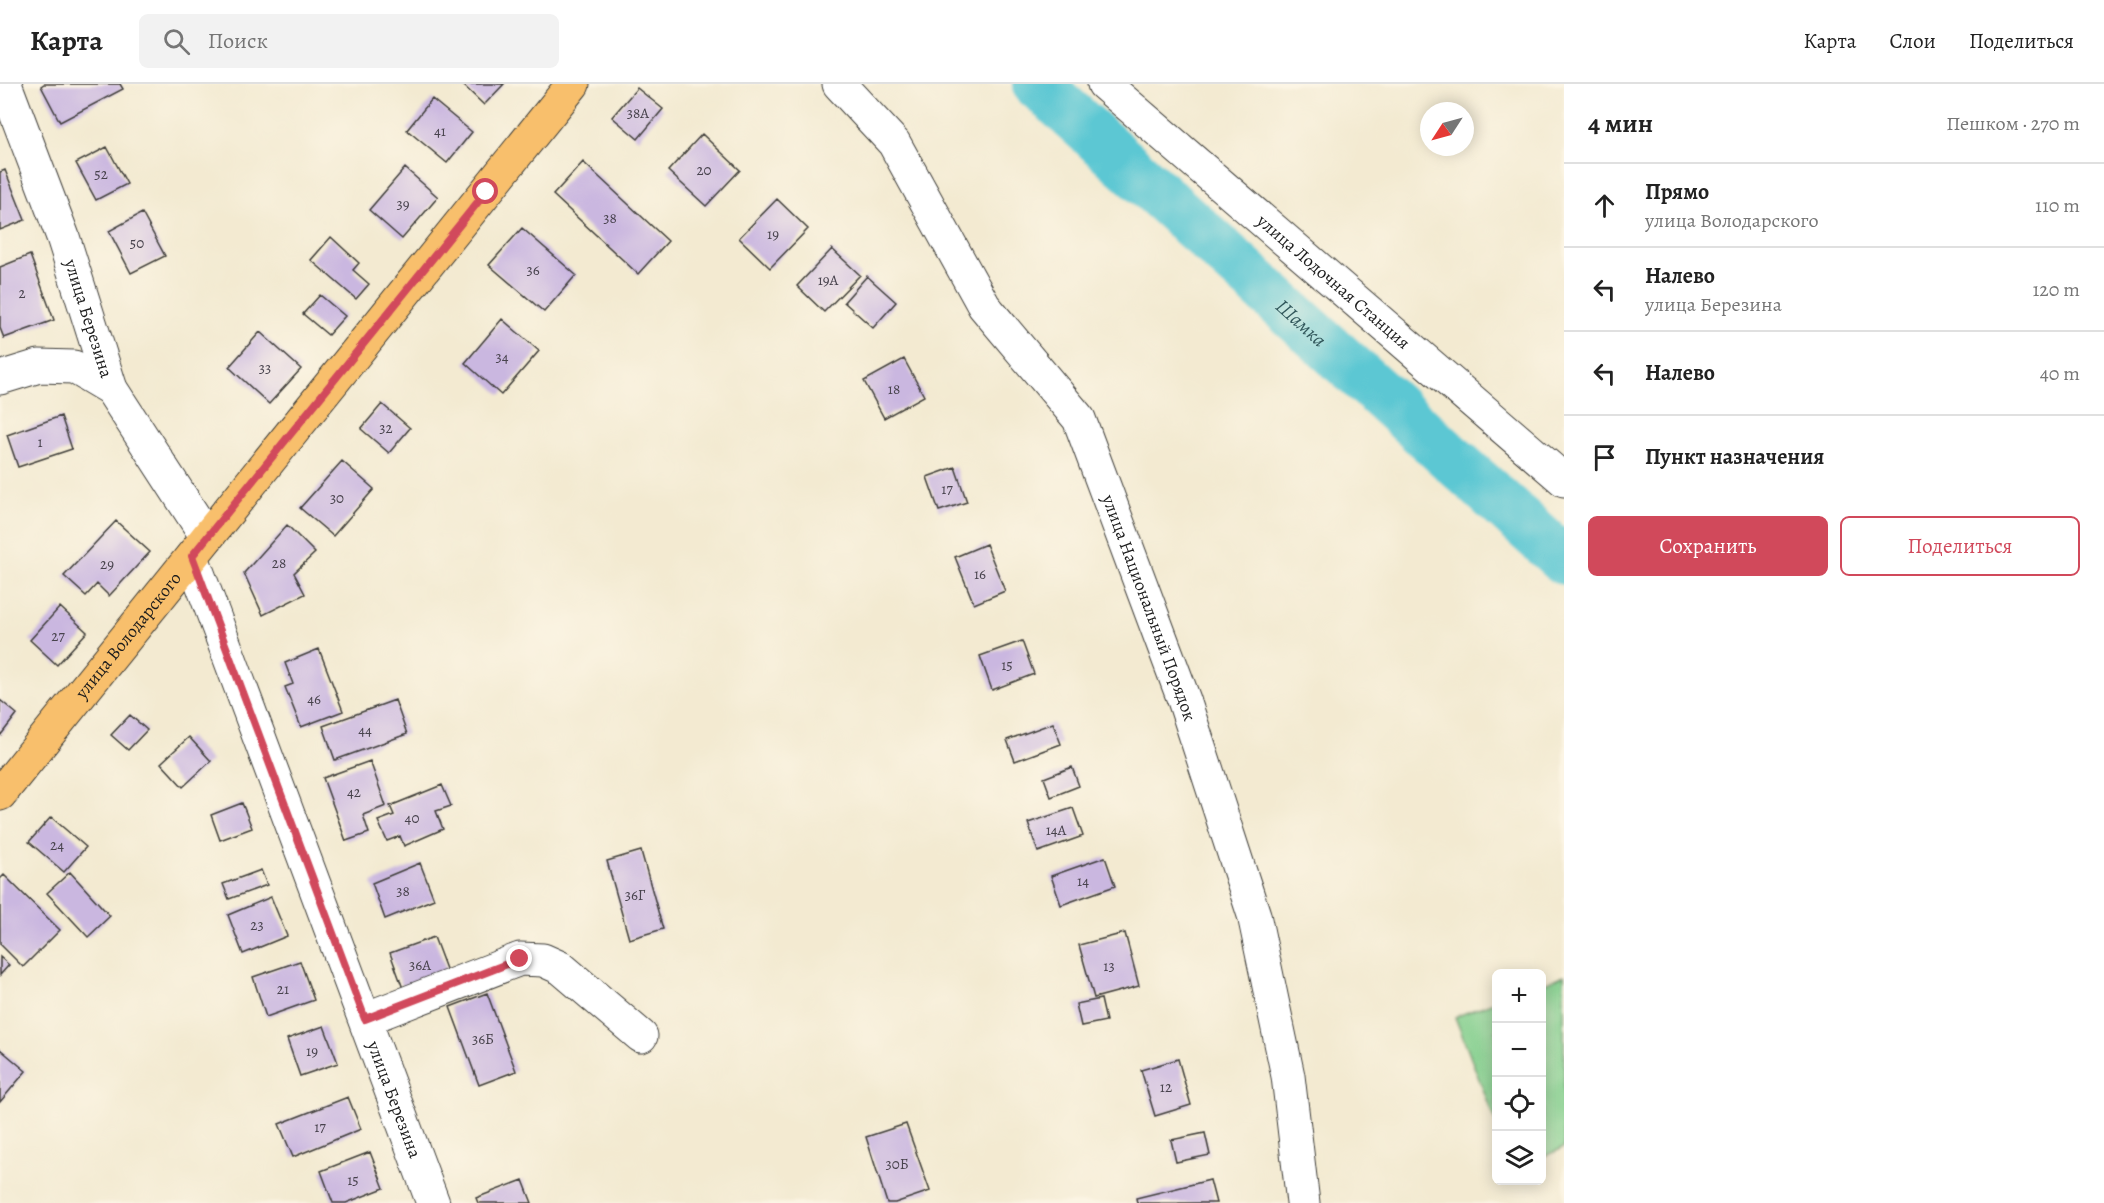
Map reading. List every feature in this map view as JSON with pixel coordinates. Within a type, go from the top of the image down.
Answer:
[{"type":"main road","name":"улица Володарского","points":[[0,794],[573,84]]},
{"type":"street","name":"улица Березина","points":[[5,84],[63,237],[111,389],[200,547],[365,1019],[433,1203]]},
{"type":"street","name":"улица Национальный Порядок","points":[[839,84],[894,143],[984,306],[1079,419],[1184,700],[1254,915],[1288,1076],[1303,1203]]},
{"type":"street","name":"улица Лодочная Станция","points":[[1104,84],[1564,480]]},
{"type":"street","points":[[0,378],[39,366],[74,367],[111,389]]},
{"type":"street","points":[[365,1019],[520,959],[543,960],[561,968],[642,1036]]},
{"type":"green space","points":[[1564,975],[1564,1148],[1546,1155],[1546,1023],[1546,982]]},
{"type":"green space","points":[[1492,1003],[1492,1113],[1455,1017]]},
{"type":"building","points":[[44,84],[120,84],[123,89],[60,122],[41,86]]},
{"type":"building","points":[[462,84],[504,84],[484,105]]},
{"type":"building","points":[[637,88],[663,109],[638,139],[612,117]]},
{"type":"building","points":[[432,99],[472,132],[447,163],[407,130]]},
{"type":"building","points":[[702,134],[740,170],[706,206],[668,171]]},
{"type":"building","points":[[107,147],[127,184],[96,200],[76,163]]},
{"type":"building","points":[[583,162],[668,241],[638,274],[553,195]]},
{"type":"building","points":[[405,168],[438,197],[402,239],[369,210]]},
{"type":"building","points":[[5,170],[25,220],[0,230],[0,172]]},
{"type":"building","points":[[777,199],[808,229],[770,268],[739,238]]},
{"type":"building","points":[[142,213],[165,256],[131,273],[109,231]]},
{"type":"building","points":[[522,228],[576,275],[544,312],[489,265]]},
{"type":"building","points":[[331,237],[359,263],[353,270],[369,284],[356,299],[311,260]]},
{"type":"building","points":[[832,249],[860,275],[824,312],[797,286]]},
{"type":"building","points":[[30,255],[54,320],[4,338],[0,328],[0,267]]},
{"type":"building","points":[[867,276],[896,302],[873,328],[844,302]]},
{"type":"building","points":[[320,295],[345,316],[328,335],[303,314]]},
{"type":"building","points":[[502,319],[539,351],[501,395],[465,363]]},
{"type":"building","points":[[260,332],[301,369],[269,404],[229,367]]},
{"type":"building","points":[[904,359],[924,396],[884,418],[864,381]]},
{"type":"building","points":[[382,404],[410,428],[389,453],[361,429]]},
{"type":"building","points":[[61,416],[72,449],[18,467],[7,435]]},
{"type":"building","points":[[342,461],[374,489],[333,536],[300,508]]},
{"type":"building","points":[[955,467],[967,502],[939,511],[927,477]]},
{"type":"building","points":[[116,521],[150,552],[109,596],[97,584],[86,596],[64,576]]},
{"type":"building","points":[[287,525],[315,553],[294,573],[305,594],[263,615],[244,573]]},
{"type":"building","points":[[986,544],[1005,591],[974,604],[955,557]]},
{"type":"building","points":[[60,607],[87,632],[57,665],[30,640]]},
{"type":"building","points":[[1022,641],[1034,674],[992,690],[980,656]]},
{"type":"building","points":[[319,649],[343,711],[301,727],[285,687],[293,684],[285,663]]},
{"type":"building","points":[[0,700],[17,714],[0,736]]},
{"type":"building","points":[[395,700],[407,734],[335,760],[323,726]]},
{"type":"building","points":[[130,715],[147,730],[128,750],[111,735]]},
{"type":"building","points":[[1053,723],[1061,744],[1015,761],[1007,740]]},
{"type":"building","points":[[189,737],[211,761],[183,787],[161,763]]},
{"type":"building","points":[[370,761],[386,806],[363,815],[369,833],[346,841],[323,778]]},
{"type":"building","points":[[1072,767],[1079,786],[1051,797],[1044,778]]},
{"type":"building","points":[[442,785],[451,806],[436,811],[443,829],[404,846],[400,836],[387,841],[378,821],[394,815],[390,806]]},
{"type":"building","points":[[242,803],[252,828],[220,840],[211,815]]},
{"type":"building","points":[[1073,808],[1083,836],[1038,852],[1028,823]]},
{"type":"building","points":[[51,817],[86,847],[64,872],[29,842]]},
{"type":"building","points":[[641,851],[663,929],[629,939],[607,861]]},
{"type":"building","points":[[1105,857],[1115,886],[1061,905],[1051,876]]},
{"type":"building","points":[[420,863],[434,899],[385,919],[372,883]]},
{"type":"building","points":[[261,870],[267,885],[229,899],[223,884]]},
{"type":"building","points":[[70,872],[110,916],[88,937],[47,893]]},
{"type":"building","points":[[4,875],[60,930],[23,967],[0,944],[0,879]]},
{"type":"building","points":[[271,897],[287,936],[243,954],[228,915]]},
{"type":"building","points":[[1125,933],[1139,986],[1094,998],[1079,945]]},
{"type":"building","points":[[434,937],[449,977],[405,994],[390,953]]},
{"type":"building","points":[[0,957],[9,965],[0,975]]},
{"type":"building","points":[[300,961],[314,1000],[266,1017],[253,977]]},
{"type":"building","points":[[487,993],[516,1071],[479,1085],[450,1007]]},
{"type":"building","points":[[1101,999],[1106,1021],[1081,1026],[1076,1004]]},
{"type":"building","points":[[324,1026],[338,1063],[300,1076],[287,1039]]},
{"type":"building","points":[[0,1049],[26,1071],[0,1102]]},
{"type":"building","points":[[1178,1059],[1191,1105],[1155,1116],[1141,1070]]},
{"type":"building","points":[[348,1097],[361,1129],[293,1157],[279,1124]]},
{"type":"building","points":[[906,1124],[930,1191],[895,1203],[887,1203],[866,1137]]},
{"type":"building","points":[[1205,1133],[1210,1155],[1176,1162],[1171,1140]]},
{"type":"building","points":[[370,1152],[384,1188],[346,1203],[333,1203],[321,1171]]},
{"type":"building","points":[[523,1180],[532,1203],[478,1203],[476,1198]]},
{"type":"building","points":[[1210,1180],[1216,1203],[1137,1203],[1136,1198]]},
{"type":"waterway","name":"Шамка","points":[[1037,84],[1564,560]]},
{"type":"route","points":[[486,192],[192,556],[365,1019],[520,959]]}]
